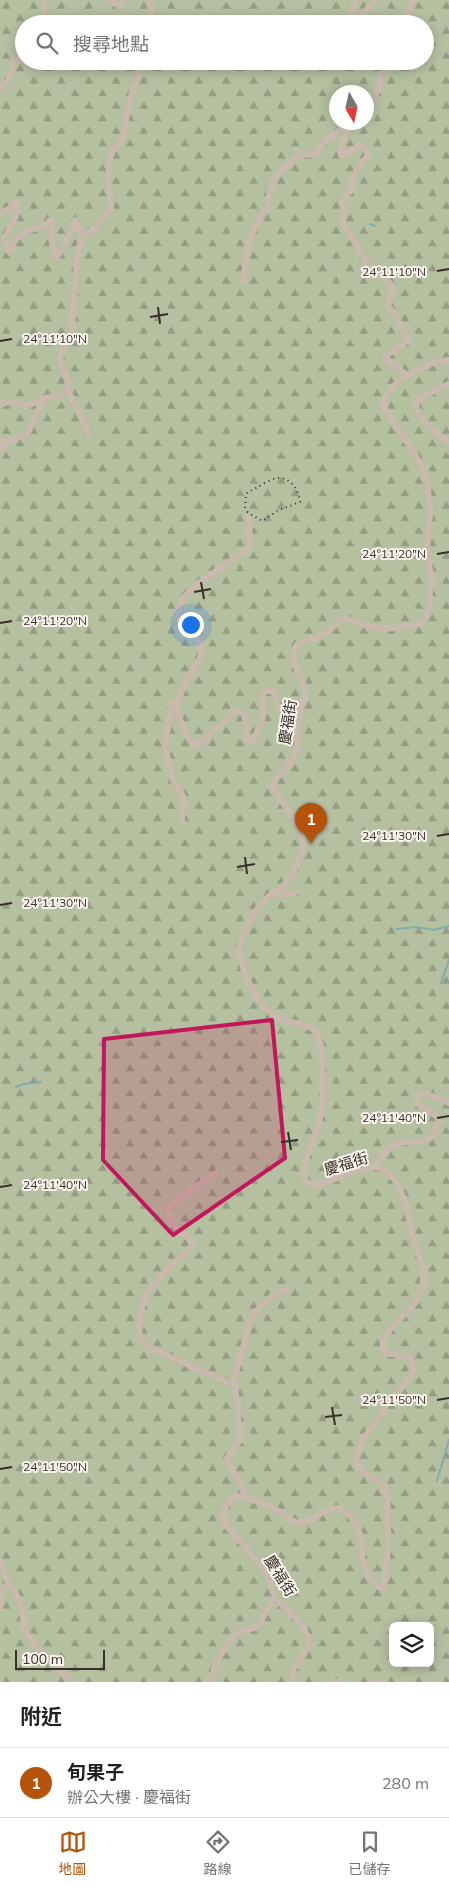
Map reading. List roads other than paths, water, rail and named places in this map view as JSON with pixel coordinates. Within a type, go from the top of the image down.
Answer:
[{"type":"street","points":[[43,0],[45,15]]},
{"type":"street","points":[[112,0],[118,6],[121,6],[123,0]]},
{"type":"street","points":[[150,0],[152,15]]},
{"type":"street","points":[[351,15],[356,0]]},
{"type":"street","points":[[360,15],[376,0]]},
{"type":"street","points":[[408,15],[413,0]]},
{"type":"street","points":[[0,89],[8,81],[15,64]]},
{"type":"street","points":[[82,236],[95,228],[111,209],[108,176],[110,156],[123,138],[131,92],[140,70]]},
{"type":"street","points":[[374,98],[378,90],[381,74],[385,70]]},
{"type":"street","points":[[243,282],[249,240],[267,206],[271,185],[276,176],[300,154],[314,155],[325,142],[340,130]]},
{"type":"street","points":[[349,130],[340,152],[341,156],[361,145],[367,151],[367,157],[358,167],[351,190],[342,200],[343,223],[370,267],[391,284],[393,290],[388,305],[406,334],[407,341],[387,355],[386,358],[406,375]]},
{"type":"street","points":[[0,213],[11,208],[16,202],[18,208],[16,216],[8,227],[4,242],[9,252],[13,247],[12,242],[16,238],[29,230],[48,224],[50,220],[52,220],[51,239],[55,256],[58,257],[63,249],[75,220],[82,236],[77,258],[72,329],[60,358],[67,377],[67,388],[89,433]]},
{"type":"street","name":"慶福街","points":[[294,1682],[292,1671],[308,1647],[308,1637],[301,1624],[276,1599],[265,1570],[221,1516],[225,1505],[237,1496],[244,1496],[278,1511],[295,1522],[302,1522],[328,1510],[343,1509],[349,1514],[357,1528],[371,1582],[379,1588],[383,1588],[389,1537],[387,1522],[388,1497],[383,1485],[366,1474],[358,1466],[356,1456],[362,1441],[386,1405],[410,1378],[414,1370],[410,1358],[386,1353],[382,1345],[386,1334],[411,1310],[417,1300],[424,1277],[406,1204],[389,1173],[376,1166],[321,1185],[309,1184],[304,1179],[303,1174],[310,1146],[318,1130],[324,1095],[321,1048],[316,1034],[310,1027],[281,1020],[259,1000],[250,986],[240,951],[242,939],[260,906],[284,885],[290,877],[302,851],[302,838],[273,786],[276,777],[290,764],[295,755],[298,721],[305,694],[304,684],[295,666],[293,653],[296,646],[303,640],[318,638],[330,632],[338,620],[345,618],[367,626],[385,629],[422,623],[426,618],[431,577],[427,549],[430,512],[427,480],[416,456],[383,406],[387,394],[406,375],[441,361],[449,360]]},
{"type":"street","points":[[449,384],[422,397],[416,403],[416,411],[420,417],[449,443]]},
{"type":"street","points":[[0,405],[10,401],[27,406],[61,395],[67,388]]},
{"type":"street","points":[[0,448],[28,433],[40,406],[47,398]]},
{"type":"street","points":[[0,442],[12,440]]},
{"type":"street","points":[[247,516],[251,524],[249,548],[196,585],[185,596],[179,607],[182,628],[197,638],[201,644],[201,655],[188,677],[175,708],[186,733],[196,746],[201,744],[207,736],[226,720],[233,710],[237,709],[241,711],[247,721],[247,740],[253,741],[263,718],[263,694],[268,690],[272,691],[275,694],[291,737],[297,739]]},
{"type":"street","points":[[178,698],[173,700],[165,746],[173,780],[183,796],[182,820]]},
{"type":"street","points":[[271,895],[295,893]]},
{"type":"street","points":[[376,1166],[386,1151],[392,1146],[401,1143],[420,1142],[432,1138],[438,1122],[436,1116],[424,1110],[416,1103],[419,1096],[426,1093],[449,1103]]},
{"type":"street","points":[[216,1173],[182,1196],[169,1208],[169,1217],[175,1228],[188,1236],[193,1244],[185,1255],[169,1268],[147,1292],[140,1317],[139,1337],[148,1347],[234,1385]]},
{"type":"street","points":[[244,1496],[243,1487],[229,1467],[226,1458],[239,1442],[238,1408],[234,1385],[240,1356],[254,1313],[270,1297],[280,1291],[287,1290]]},
{"type":"street","points":[[0,1561],[9,1586],[16,1594],[26,1629],[36,1649],[45,1655],[51,1664],[72,1682]]},
{"type":"street","points":[[0,1609],[2,1587],[9,1586]]},
{"type":"street","points":[[206,1682],[213,1677],[215,1663],[233,1636],[240,1631],[255,1628],[260,1624],[267,1609],[276,1599]]},
{"type":"street","points":[[333,1682],[340,1682]]},
{"type":"street","points":[[371,1682],[382,1682]]},
{"type":"waterway","points":[[370,224],[375,226]]},
{"type":"waterway","points":[[397,929],[416,927],[434,930],[449,926]]},
{"type":"waterway","points":[[441,983],[449,960]]},
{"type":"waterway","points":[[16,1087],[41,1082]]},
{"type":"waterway","points":[[437,1481],[449,1440]]},
{"type":"railway","points":[[247,512],[262,521],[277,511],[300,502],[298,493],[294,486],[283,478],[269,481],[246,494],[245,507],[249,515]]},
{"type":"place","name":"旬果子","points":[[311,844]]}]
